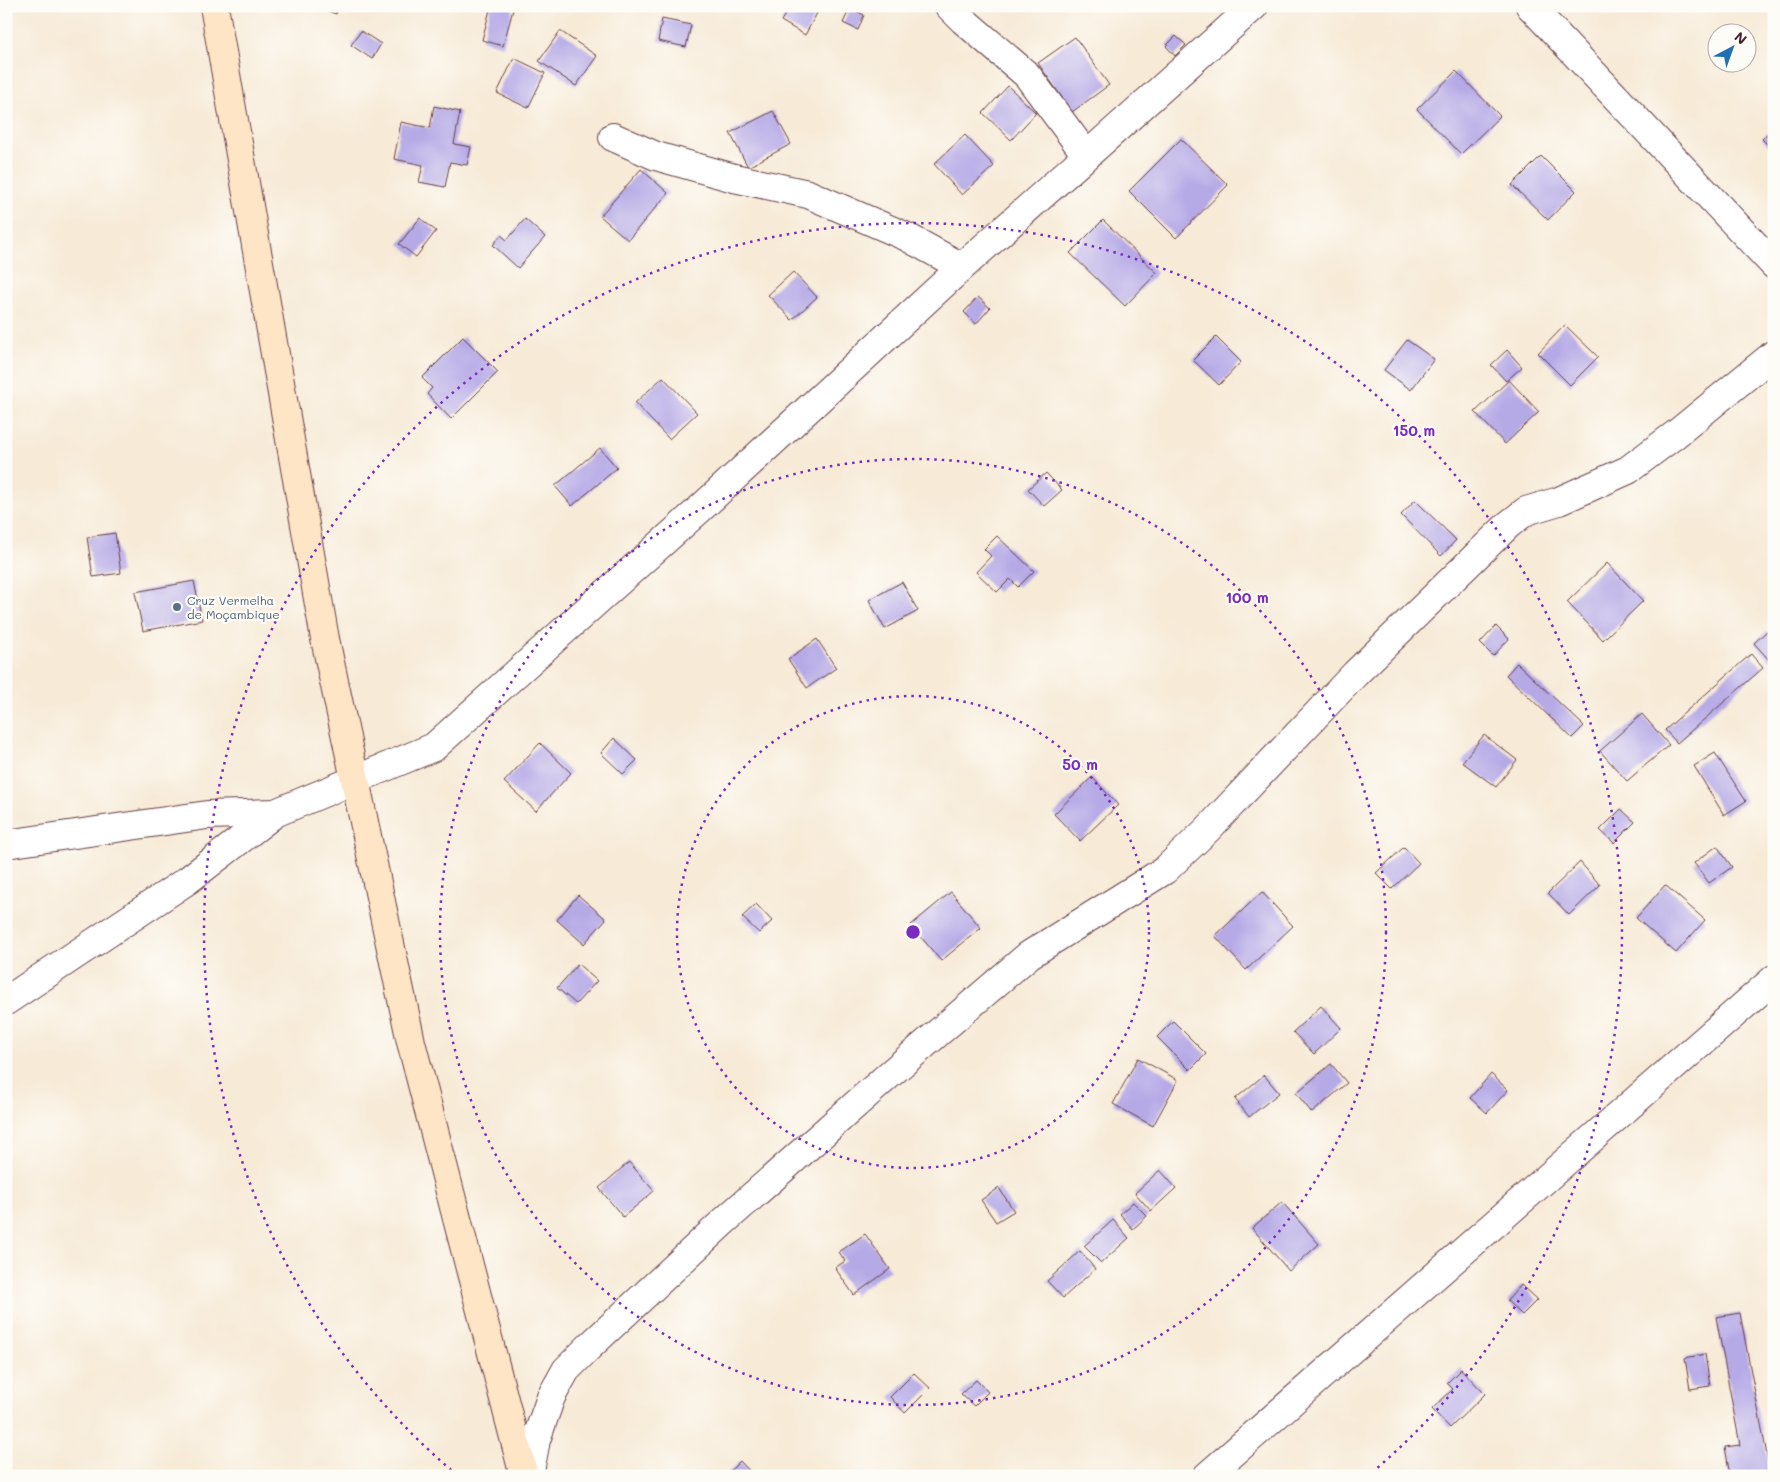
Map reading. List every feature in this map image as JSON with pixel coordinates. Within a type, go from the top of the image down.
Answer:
[{"type":"street","points":[[214,6],[325,639],[411,1042],[524,1476]]},
{"type":"street","points":[[949,6],[1027,75],[1087,156]]},
{"type":"street","points":[[6,1001],[188,880],[275,813],[434,747],[442,741],[701,508],[962,267],[1254,6]]},
{"type":"street","points":[[1530,6],[1774,265]]},
{"type":"street","points":[[613,137],[664,158],[734,178],[808,194],[907,237],[962,267]]},
{"type":"street","points":[[529,1476],[536,1440],[551,1397],[566,1370],[722,1222],[1029,955],[1165,870],[1208,830],[1355,674],[1508,525],[1526,511],[1559,501],[1628,470],[1676,434],[1774,354]]},
{"type":"street","points":[[6,844],[207,815],[275,813]]},
{"type":"street","points":[[1207,1476],[1774,979]]},
{"type":"building","points":[[314,6],[339,6],[336,14]]},
{"type":"building","points":[[491,6],[514,6],[503,46],[482,40]]},
{"type":"building","points":[[790,6],[821,6],[805,35],[781,21]]},
{"type":"building","points":[[850,8],[864,15],[858,30],[843,23]]},
{"type":"building","points":[[662,19],[691,25],[686,47],[658,41]]},
{"type":"building","points":[[361,31],[381,44],[372,59],[351,45]]},
{"type":"building","points":[[560,31],[597,56],[576,86],[539,61]]},
{"type":"building","points":[[1176,36],[1186,45],[1175,56],[1166,46]]},
{"type":"building","points":[[1075,37],[1109,85],[1072,112],[1038,63]]},
{"type":"building","points":[[514,58],[545,73],[528,108],[497,93]]},
{"type":"building","points":[[1456,71],[1500,116],[1461,154],[1417,109]]},
{"type":"building","points":[[1008,86],[1036,113],[1011,140],[983,113]]},
{"type":"building","points":[[434,106],[460,112],[454,144],[471,147],[467,165],[450,162],[445,187],[419,182],[423,165],[394,159],[401,122],[430,128]]},
{"type":"building","points":[[773,111],[791,144],[748,167],[730,133]]},
{"type":"building","points":[[1774,127],[1774,151],[1762,139]]},
{"type":"building","points":[[965,135],[994,166],[962,195],[934,164]]},
{"type":"building","points":[[1181,139],[1228,185],[1176,238],[1129,191]]},
{"type":"building","points":[[1541,156],[1576,191],[1548,220],[1512,185]]},
{"type":"building","points":[[641,169],[668,193],[628,240],[600,216]]},
{"type":"building","points":[[420,218],[436,231],[416,257],[399,244]]},
{"type":"building","points":[[525,219],[545,237],[518,268],[493,245],[501,235],[507,240]]},
{"type":"building","points":[[1103,220],[1157,273],[1125,306],[1070,253]]},
{"type":"building","points":[[793,272],[817,297],[792,320],[768,295]]},
{"type":"building","points":[[978,297],[990,308],[976,324],[964,312]]},
{"type":"building","points":[[1565,325],[1598,357],[1570,385],[1538,353]]},
{"type":"building","points":[[463,337],[498,372],[451,419],[427,394],[432,388],[422,378]]},
{"type":"building","points":[[1216,337],[1241,362],[1219,385],[1193,360]]},
{"type":"building","points":[[1407,340],[1434,359],[1411,390],[1384,370]]},
{"type":"building","points":[[1507,350],[1522,367],[1506,381],[1491,365]]},
{"type":"building","points":[[663,377],[697,413],[669,439],[635,403]]},
{"type":"building","points":[[1509,380],[1539,412],[1505,444],[1475,412]]},
{"type":"building","points":[[600,448],[617,468],[572,506],[555,486]]},
{"type":"building","points":[[1046,473],[1062,490],[1044,506],[1028,489]]},
{"type":"building","points":[[1415,500],[1456,540],[1441,556],[1401,515]]},
{"type":"building","points":[[115,533],[121,573],[93,577],[87,537]]},
{"type":"building","points":[[997,536],[1034,571],[1018,587],[1010,579],[997,592],[976,572],[991,556],[984,549]]},
{"type":"building","points":[[1607,563],[1643,601],[1603,640],[1567,602]]},
{"type":"building","points":[[194,581],[202,620],[143,631],[135,592]]},
{"type":"building","points":[[902,582],[918,611],[885,629],[869,600]]},
{"type":"building","points":[[1496,626],[1509,639],[1493,656],[1480,643]]},
{"type":"building","points":[[1767,631],[1774,639],[1774,657],[1770,661],[1754,643]]},
{"type":"building","points":[[817,639],[836,668],[807,688],[788,659]]},
{"type":"building","points":[[1751,654],[1763,668],[1677,743],[1665,730]]},
{"type":"building","points":[[1517,663],[1584,726],[1572,738],[1506,675]]},
{"type":"building","points":[[1642,714],[1669,745],[1627,781],[1600,751]]},
{"type":"building","points":[[1484,735],[1517,760],[1496,787],[1462,762]]},
{"type":"building","points":[[614,738],[637,760],[623,774],[601,753]]},
{"type":"building","points":[[540,743],[571,773],[536,811],[504,782]]},
{"type":"building","points":[[1715,753],[1746,801],[1724,815],[1694,766]]},
{"type":"building","points":[[1092,777],[1118,805],[1080,841],[1054,814]]},
{"type":"building","points":[[1621,809],[1635,822],[1614,843],[1600,830]]},
{"type":"building","points":[[1717,846],[1732,867],[1709,883],[1694,863]]},
{"type":"building","points":[[1404,847],[1419,863],[1392,889],[1376,873]]},
{"type":"building","points":[[1580,862],[1600,885],[1569,915],[1548,893]]},
{"type":"building","points":[[1665,885],[1705,920],[1676,953],[1636,918]]},
{"type":"building","points":[[951,892],[981,928],[941,961],[911,925]]},
{"type":"building","points":[[1262,892],[1293,926],[1246,970],[1215,936]]},
{"type":"building","points":[[578,895],[606,919],[584,944],[557,920]]},
{"type":"building","points":[[756,904],[772,921],[759,933],[742,917]]},
{"type":"building","points":[[578,964],[597,981],[576,1004],[557,988]]},
{"type":"building","points":[[1321,1006],[1341,1028],[1314,1054],[1293,1032]]},
{"type":"building","points":[[1173,1021],[1206,1054],[1190,1070],[1157,1037]]},
{"type":"building","points":[[1138,1058],[1178,1080],[1153,1126],[1113,1104]]},
{"type":"building","points":[[1331,1064],[1347,1083],[1312,1113],[1296,1093]]},
{"type":"building","points":[[1491,1074],[1508,1090],[1487,1113],[1470,1098]]},
{"type":"building","points":[[1264,1075],[1279,1093],[1249,1117],[1235,1099]]},
{"type":"building","points":[[629,1162],[654,1191],[623,1217],[599,1188]]},
{"type":"building","points":[[1160,1170],[1176,1188],[1151,1211],[1135,1193]]},
{"type":"building","points":[[999,1188],[1014,1211],[996,1222],[981,1200]]},
{"type":"building","points":[[1133,1202],[1147,1216],[1133,1229],[1120,1214]]},
{"type":"building","points":[[1282,1202],[1319,1244],[1289,1271],[1252,1228]]},
{"type":"building","points":[[1113,1220],[1129,1238],[1101,1263],[1084,1246]]},
{"type":"building","points":[[865,1234],[890,1269],[854,1295],[835,1268],[845,1261],[839,1252]]},
{"type":"building","points":[[1080,1251],[1095,1269],[1063,1298],[1047,1281]]},
{"type":"building","points":[[1521,1285],[1537,1300],[1522,1315],[1507,1301]]},
{"type":"building","points":[[1740,1313],[1771,1476],[1730,1476],[1725,1447],[1740,1445],[1716,1317]]},
{"type":"building","points":[[1705,1354],[1710,1386],[1690,1389],[1685,1358]]},
{"type":"building","points":[[1461,1369],[1485,1394],[1450,1428],[1432,1409],[1453,1389],[1447,1383]]},
{"type":"building","points":[[914,1373],[930,1388],[905,1413],[890,1397]]},
{"type":"building","points":[[976,1380],[988,1392],[974,1406],[961,1394]]},
{"type":"building","points":[[740,1461],[754,1476],[725,1476]]},
{"type":"place","name":"Cruz Vermelha de Moçambique","points":[[177,607]]}]
